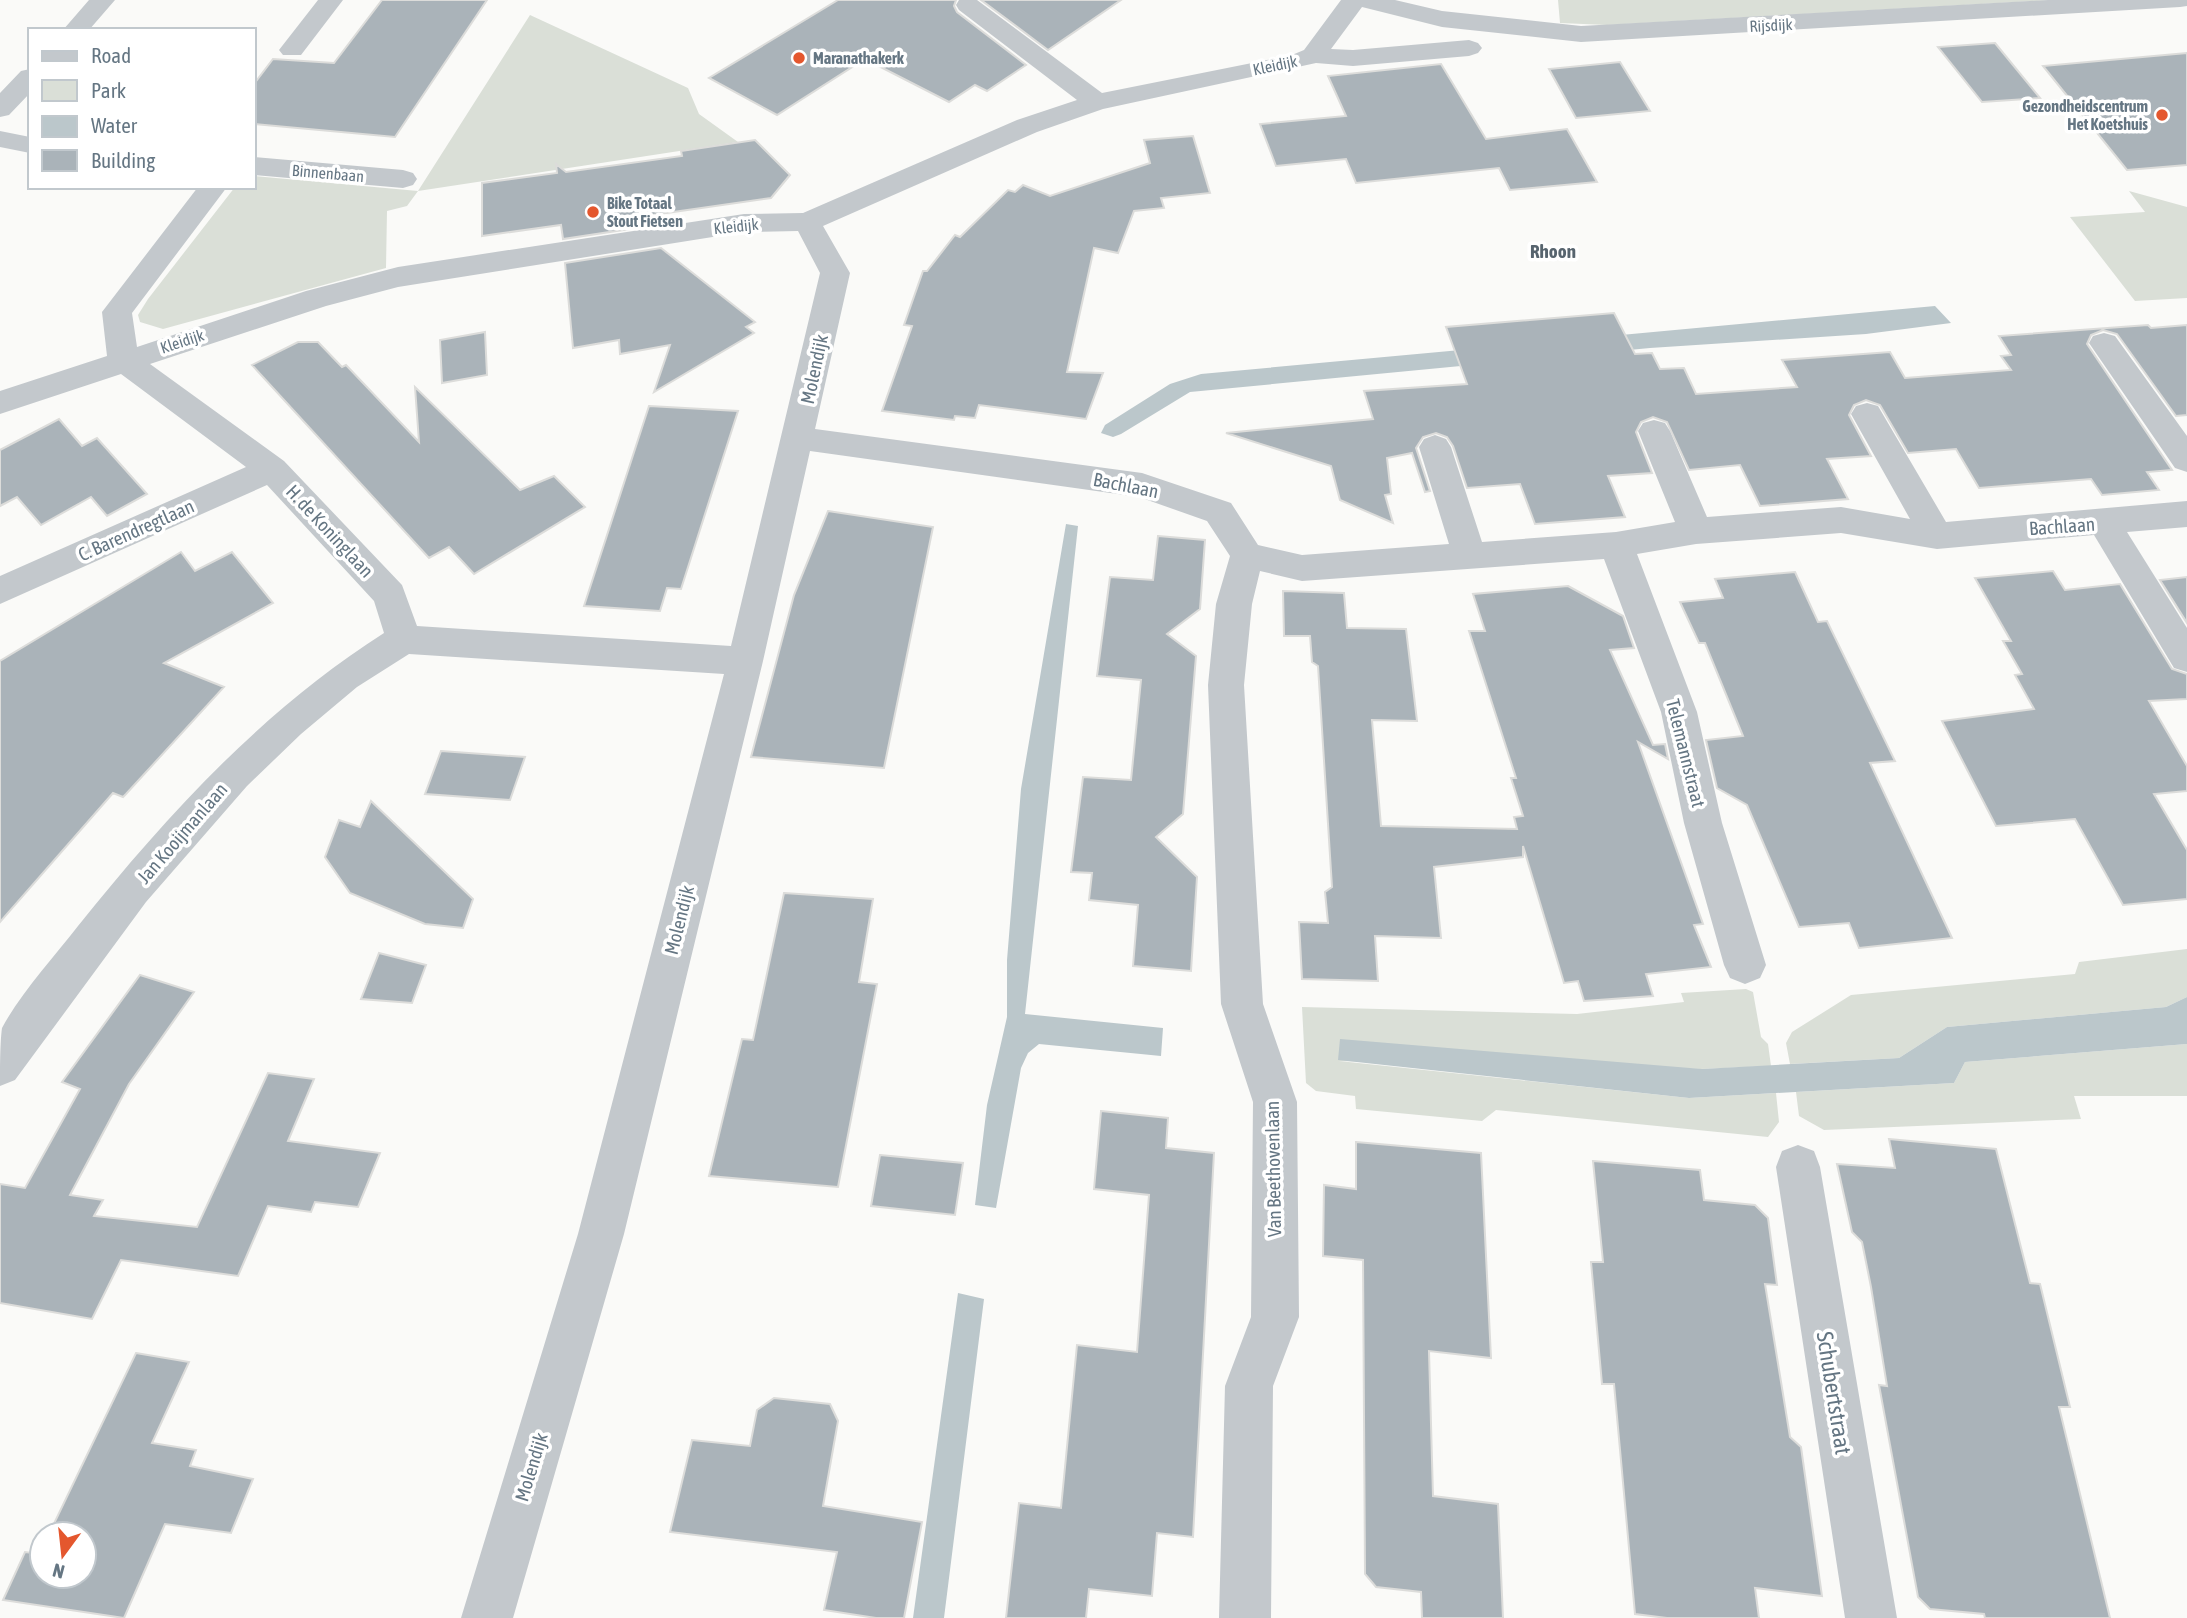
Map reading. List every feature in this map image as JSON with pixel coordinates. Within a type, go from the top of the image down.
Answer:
[{"type":"street","points":[[77,28],[103,0]]},
{"type":"street","points":[[292,50],[331,0]]},
{"type":"street","name":"Kleidijk","points":[[0,403],[123,360],[317,298],[398,277],[744,223],[807,222],[1027,126],[1097,102],[1299,61],[1313,55],[1354,0]]},
{"type":"street","name":"Rijsdijk","points":[[1365,0],[1442,19],[1581,34],[2180,0]]},
{"type":"street","points":[[968,5],[1097,102]]},
{"type":"street","points":[[1313,55],[1353,58],[1469,48]]},
{"type":"street","points":[[0,109],[28,79]]},
{"type":"street","points":[[0,139],[28,145]]},
{"type":"street","name":"Binnenbaan","points":[[256,166],[403,179]]},
{"type":"street","points":[[123,360],[117,312],[211,189]]},
{"type":"street","name":"Molendijk","points":[[486,1618],[601,1234],[799,438],[835,273],[807,222]]},
{"type":"street","points":[[2104,343],[2187,460]]},
{"type":"street","name":"H. de Koninglaan","points":[[123,360],[272,469],[390,595],[403,639]]},
{"type":"street","points":[[1867,414],[1937,536]]},
{"type":"street","points":[[1654,431],[1696,531]]},
{"type":"street","name":"Bachlaan","points":[[799,438],[1142,485],[1219,512],[1247,555],[1302,568],[1616,545],[1696,531],[1841,520],[1937,536],[2187,514]]},
{"type":"street","points":[[1435,447],[1470,556]]},
{"type":"street","name":"C. Barendregtlaan","points":[[0,591],[272,469]]},
{"type":"street","points":[[2105,523],[2187,658]]},
{"type":"street","name":"Telemannstraat","points":[[1616,545],[1679,712],[1703,823],[1745,965]]},
{"type":"street","name":"Van Beethovenlaan","points":[[1245,1618],[1249,1386],[1275,1317],[1275,1102],[1241,1004],[1226,685],[1234,604],[1247,555]]},
{"type":"street","points":[[403,639],[745,662]]},
{"type":"street","name":"Jan Kooijmanlaan","points":[[0,1066],[61,980],[139,882],[242,765],[358,664],[403,639]]},
{"type":"street","name":"Schubertstraat","points":[[1798,1167],[1871,1618]]},
{"type":"green space","points":[[1558,0],[2054,0],[1607,25],[1560,23]]},
{"type":"green space","points":[[530,15],[688,88],[699,114],[738,142],[418,191]]},
{"type":"green space","points":[[256,176],[418,191],[407,206],[387,211],[386,268],[163,329],[140,322],[138,315],[148,299],[233,189],[256,189]]},
{"type":"green space","points":[[2129,191],[2187,207],[2187,298],[2135,301],[2070,217],[2145,212]]},
{"type":"green space","points":[[2187,949],[2187,997],[2166,1007],[1947,1027],[1899,1058],[1790,1064],[1786,1043],[1792,1032],[1851,995],[2075,974],[2079,962]]},
{"type":"green space","points":[[1746,989],[1753,992],[1761,1037],[1768,1044],[1771,1066],[1701,1069],[1339,1061],[1689,1098],[1776,1093],[1779,1122],[1768,1137],[1496,1110],[1482,1121],[1356,1109],[1355,1096],[1316,1091],[1306,1083],[1302,1007],[1577,1014],[1684,1002],[1681,993]]},
{"type":"green space","points":[[2187,1044],[2187,1096],[2074,1096],[2081,1119],[1824,1130],[1799,1116],[1796,1092],[1954,1083],[1965,1062]]},
{"type":"water","points":[[1935,306],[1951,323],[1866,334],[1650,348],[1190,392],[1121,434],[1113,437],[1101,433],[1105,425],[1170,384],[1201,374]]},
{"type":"water","points":[[1066,524],[1078,526],[1025,1014],[1163,1028],[1161,1056],[1039,1044],[1028,1053],[1021,1068],[996,1208],[975,1205],[987,1105],[1007,1017],[1007,960],[1021,789]]},
{"type":"water","points":[[2187,997],[2187,1044],[1965,1062],[1954,1083],[1689,1098],[1338,1060],[1340,1039],[1702,1069],[1899,1058],[1947,1027],[2166,1007]]},
{"type":"water","points":[[958,1293],[984,1299],[944,1618],[913,1618]]},
{"type":"building","points":[[382,0],[487,0],[395,137],[256,124],[256,81],[273,59],[334,63]]},
{"type":"building","points":[[838,0],[956,0],[954,6],[957,12],[1026,65],[987,91],[975,85],[949,102],[865,59],[777,115],[709,78]]},
{"type":"building","points":[[981,0],[1121,0],[1048,50]]},
{"type":"building","points":[[1995,43],[2040,98],[1982,102],[1938,47]]},
{"type":"building","points":[[2187,53],[2187,165],[2127,170],[2043,66]]},
{"type":"building","points":[[1620,62],[1650,111],[1576,118],[1549,69]]},
{"type":"building","points":[[1441,64],[1486,139],[1567,129],[1597,182],[1510,190],[1499,168],[1356,183],[1346,159],[1276,166],[1260,124],[1346,116],[1328,76]]},
{"type":"building","points":[[1193,136],[1210,193],[1161,198],[1164,208],[1134,211],[1118,253],[1094,248],[1067,372],[1103,373],[1086,419],[979,405],[975,418],[955,416],[954,420],[882,411],[912,326],[904,325],[923,271],[927,271],[955,235],[960,237],[1008,190],[1015,192],[1023,185],[1050,196],[1150,163],[1144,140]]},
{"type":"building","points":[[755,140],[790,175],[771,198],[625,219],[636,228],[563,239],[561,225],[482,236],[482,183],[557,173],[556,164],[566,172],[682,156],[681,151]]},
{"type":"building","points":[[661,248],[755,322],[746,327],[754,333],[654,392],[670,345],[620,354],[619,340],[573,348],[565,263]]},
{"type":"building","points":[[1614,313],[1635,354],[1652,353],[1660,369],[1684,368],[1696,394],[1797,387],[1782,360],[1890,352],[1905,378],[2011,370],[2001,356],[2011,355],[1999,336],[2148,325],[2151,328],[2187,325],[2187,415],[2176,416],[2117,334],[2103,330],[2091,335],[2087,344],[2172,470],[2147,472],[2159,490],[2102,495],[2091,479],[1979,488],[1956,449],[1908,453],[1880,405],[1866,400],[1854,405],[1849,415],[1871,456],[1827,459],[1848,499],[1760,506],[1740,465],[1689,470],[1667,422],[1653,417],[1641,422],[1636,432],[1652,473],[1608,476],[1625,517],[1535,524],[1520,484],[1467,488],[1453,446],[1447,437],[1436,433],[1423,437],[1416,448],[1430,491],[1425,492],[1412,453],[1387,458],[1391,494],[1385,495],[1393,523],[1340,500],[1331,466],[1226,433],[1373,419],[1364,391],[1467,384],[1446,327]]},
{"type":"building","points":[[485,332],[487,375],[442,383],[440,340]]},
{"type":"building","points":[[298,342],[318,342],[342,367],[346,365],[419,442],[415,387],[520,490],[554,476],[585,507],[474,574],[449,547],[429,558],[252,365]]},
{"type":"building","points":[[649,406],[738,411],[681,589],[667,588],[660,611],[584,606]]},
{"type":"building","points":[[59,419],[82,446],[97,438],[147,494],[107,516],[91,497],[41,525],[17,497],[0,506],[0,450]]},
{"type":"building","points":[[828,511],[933,527],[884,768],[751,757],[794,595]]},
{"type":"building","points":[[1158,536],[1205,540],[1200,609],[1167,634],[1196,656],[1183,814],[1156,837],[1197,877],[1191,971],[1133,966],[1138,905],[1089,900],[1092,873],[1071,872],[1083,777],[1131,780],[1141,680],[1097,676],[1110,577],[1153,580]]},
{"type":"building","points":[[181,552],[195,571],[232,552],[273,603],[164,663],[224,687],[123,797],[113,793],[0,922],[0,661]]},
{"type":"building","points":[[2053,571],[2065,590],[2120,584],[2172,669],[2187,674],[2187,699],[2149,701],[2187,766],[2187,791],[2154,794],[2187,850],[2187,899],[2123,905],[2075,819],[1996,826],[1942,721],[2034,709],[2015,675],[2022,674],[2003,641],[2011,641],[1975,578]]},
{"type":"building","points":[[1795,572],[1818,622],[1827,621],[1895,761],[1870,763],[1952,938],[1859,948],[1849,923],[1799,927],[1747,805],[1717,788],[1706,740],[1743,736],[1705,643],[1699,643],[1680,602],[1723,598],[1715,579]]},
{"type":"building","points":[[2187,577],[2187,623],[2160,580]]},
{"type":"building","points":[[1568,586],[1623,616],[1634,648],[1610,650],[1653,745],[1665,744],[1668,759],[1638,742],[1703,924],[1694,925],[1711,967],[1646,974],[1653,996],[1584,1001],[1578,981],[1564,983],[1523,846],[1523,857],[1434,867],[1441,938],[1375,936],[1378,981],[1302,979],[1299,922],[1328,923],[1325,892],[1332,887],[1318,666],[1312,662],[1310,636],[1284,636],[1283,591],[1344,593],[1347,628],[1406,629],[1417,721],[1372,720],[1381,826],[1517,829],[1514,817],[1523,816],[1511,778],[1516,778],[1469,631],[1485,631],[1473,594]]},
{"type":"building","points":[[441,751],[525,757],[510,800],[425,794]]},
{"type":"building","points":[[371,801],[473,899],[463,928],[425,924],[350,893],[325,857],[339,820],[360,827]]},
{"type":"building","points":[[784,893],[873,899],[859,982],[877,984],[838,1187],[709,1176],[742,1039],[753,1040]]},
{"type":"building","points":[[379,953],[426,965],[412,1003],[361,999]]},
{"type":"building","points":[[140,975],[194,992],[129,1084],[70,1195],[103,1200],[94,1216],[197,1227],[268,1073],[314,1079],[288,1141],[380,1153],[358,1207],[315,1202],[311,1212],[268,1206],[238,1276],[121,1260],[92,1319],[0,1303],[0,1184],[25,1188],[80,1089],[62,1082]]},
{"type":"building","points":[[1101,1111],[1168,1118],[1166,1148],[1214,1153],[1193,1537],[1157,1533],[1152,1596],[1089,1589],[1086,1618],[1006,1618],[1019,1503],[1061,1508],[1077,1345],[1137,1352],[1149,1195],[1094,1189]]},
{"type":"building","points":[[1889,1139],[1996,1149],[2030,1283],[2040,1284],[2070,1407],[2059,1407],[2110,1618],[1985,1618],[1984,1614],[1930,1609],[1918,1597],[1879,1385],[1887,1386],[1871,1287],[1862,1242],[1852,1232],[1837,1164],[1895,1168]]},
{"type":"building","points":[[1356,1142],[1481,1153],[1491,1358],[1429,1351],[1433,1496],[1498,1504],[1503,1618],[1422,1618],[1421,1592],[1376,1587],[1365,1574],[1363,1260],[1323,1256],[1324,1185],[1356,1189]]},
{"type":"building","points":[[880,1155],[963,1163],[955,1215],[871,1206]]},
{"type":"building","points":[[1593,1161],[1700,1170],[1704,1200],[1755,1205],[1768,1218],[1777,1285],[1765,1284],[1790,1437],[1801,1447],[1822,1596],[1755,1588],[1759,1618],[1667,1618],[1635,1614],[1614,1384],[1602,1384],[1591,1262],[1603,1262]]},
{"type":"building","points":[[136,1353],[189,1362],[152,1443],[196,1450],[190,1466],[253,1479],[231,1533],[165,1524],[124,1618],[3,1600],[25,1552],[28,1552],[28,1590],[98,1590],[98,1520],[56,1520]]},
{"type":"building","points":[[774,1398],[830,1404],[838,1421],[823,1506],[922,1522],[904,1618],[876,1618],[824,1610],[837,1552],[670,1532],[692,1440],[750,1446],[757,1410]]},
{"type":"place","name":"Maranathakerk","points":[[799,58]]},
{"type":"place","name":"Gezondheidscentrum Het Koetshuis","points":[[2162,115]]},
{"type":"place","name":"Bike Totaal Stout Fietsen","points":[[593,212]]},
{"type":"district","name":"Rhoon","points":[[1553,251]]}]
